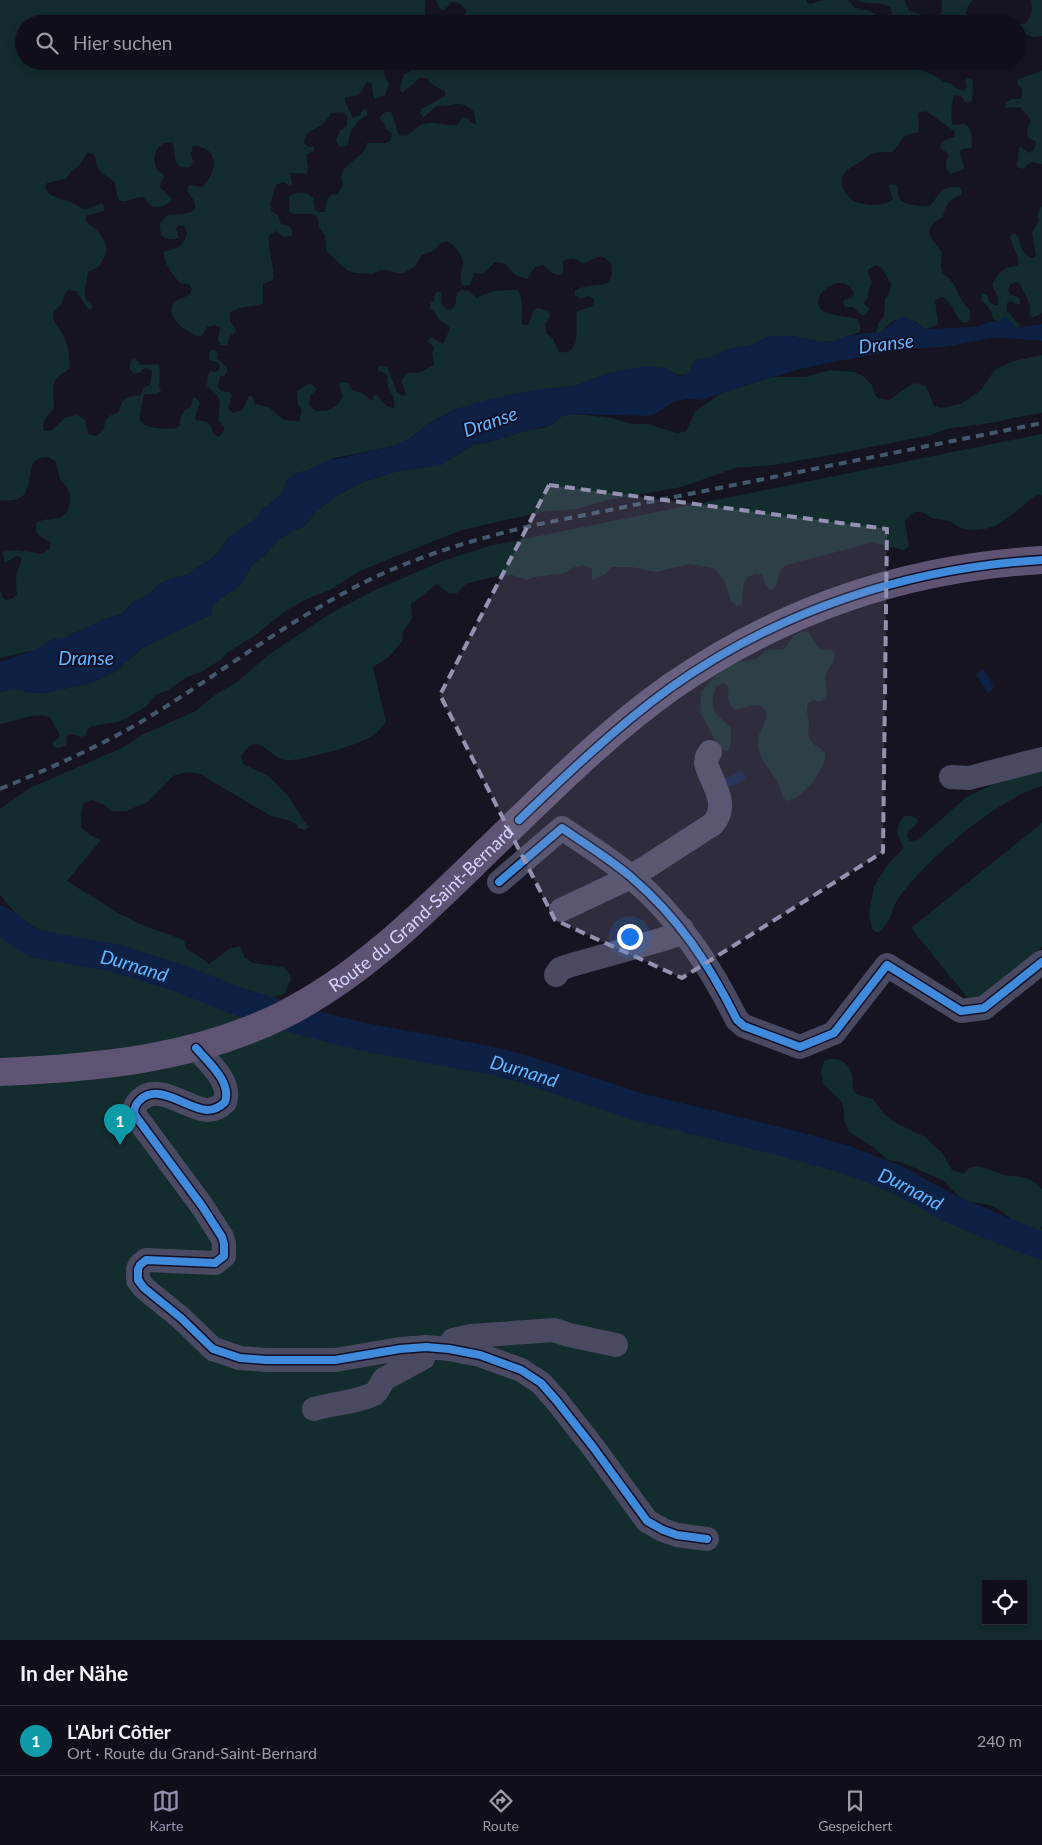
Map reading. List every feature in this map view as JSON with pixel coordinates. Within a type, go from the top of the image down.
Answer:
[{"type":"main road","name":"Route du Grand-Saint-Bernard","points":[[0,1072],[82,1067],[145,1060],[223,1040],[281,1016],[316,997],[366,962],[600,744],[671,687],[699,669],[763,632],[838,599],[903,581],[1042,552]]},
{"type":"main road","name":"Route du Grand-Saint-Bernard","points":[[986,565],[1042,560]]},
{"type":"street","points":[[561,910],[631,877],[713,824],[720,816],[720,800],[706,763],[710,752]]},
{"type":"street","points":[[951,777],[969,778],[1042,759]]},
{"type":"street","points":[[499,882],[562,828],[631,877],[681,927],[706,961],[737,1020],[744,1026],[800,1047],[834,1033],[887,965],[961,1011],[984,1008],[1042,962]]},
{"type":"street","points":[[556,974],[560,969],[568,966],[676,935],[681,927]]},
{"type":"street","points":[[196,1048],[224,1083],[225,1102],[218,1108],[209,1110],[170,1097],[156,1094],[148,1095],[137,1103],[134,1114],[202,1206],[222,1237],[225,1250],[224,1256],[215,1263],[143,1261],[140,1264],[138,1280],[144,1288],[181,1318],[213,1349],[240,1358],[335,1360],[400,1349],[436,1348],[480,1355],[497,1360],[533,1377],[547,1390],[582,1432],[647,1521],[677,1536],[707,1539]]},
{"type":"street","points":[[314,1409],[330,1404],[347,1403],[374,1394],[384,1379],[423,1358],[436,1348],[453,1340],[471,1336],[554,1330],[568,1335],[616,1344]]},
{"type":"highlighted area","points":[[549,485],[887,529],[883,852],[682,978],[555,920],[440,695]]},
{"type":"green space","points":[[0,0],[425,0],[425,15],[15,15],[15,70],[384,70],[389,84],[385,95],[375,99],[372,84],[367,82],[359,94],[345,98],[353,118],[360,115],[364,108],[367,111],[367,115],[353,127],[348,145],[338,146],[336,140],[340,131],[347,126],[347,116],[343,112],[331,113],[323,124],[309,132],[306,136],[304,143],[309,147],[314,147],[314,151],[306,155],[307,174],[290,173],[292,184],[289,185],[283,182],[276,185],[270,204],[272,212],[278,215],[281,224],[289,226],[292,230],[292,236],[284,237],[276,231],[269,236],[273,279],[263,284],[263,303],[234,310],[230,313],[230,321],[236,332],[230,336],[227,345],[221,345],[218,340],[220,327],[214,325],[207,327],[201,337],[190,333],[172,315],[171,309],[173,304],[190,294],[192,289],[189,284],[180,283],[174,276],[167,265],[164,252],[182,244],[187,232],[184,226],[179,225],[176,228],[179,238],[167,239],[162,235],[160,228],[160,223],[168,215],[188,213],[195,208],[195,204],[187,191],[189,185],[202,187],[211,174],[214,161],[208,151],[202,147],[193,146],[191,153],[193,162],[190,167],[184,168],[180,167],[176,161],[173,143],[162,144],[158,148],[155,157],[156,167],[159,172],[163,173],[164,178],[161,181],[160,187],[172,199],[167,204],[161,206],[152,206],[143,197],[123,202],[120,200],[115,182],[98,169],[94,154],[87,153],[78,167],[73,169],[66,179],[47,183],[45,188],[49,194],[83,209],[102,203],[105,208],[103,211],[86,216],[86,222],[100,234],[106,247],[100,266],[88,272],[85,295],[87,301],[93,307],[88,309],[76,291],[68,290],[54,313],[53,317],[67,344],[70,368],[60,375],[55,382],[53,390],[54,408],[43,424],[44,431],[52,430],[65,418],[77,415],[85,420],[88,434],[97,436],[104,429],[105,421],[109,416],[119,412],[126,398],[141,395],[143,388],[150,385],[152,371],[145,368],[139,373],[133,373],[130,369],[130,362],[134,358],[141,365],[159,364],[161,391],[157,394],[145,394],[139,418],[143,424],[158,428],[177,428],[180,425],[182,414],[191,407],[193,398],[196,398],[200,402],[196,420],[207,422],[211,426],[213,433],[219,437],[224,431],[224,426],[218,420],[220,401],[216,394],[207,386],[210,371],[219,371],[220,365],[209,360],[210,350],[218,353],[217,358],[227,368],[224,376],[220,376],[218,387],[221,391],[229,392],[232,395],[228,409],[233,413],[243,410],[249,396],[252,396],[255,404],[270,408],[284,420],[299,421],[302,410],[298,405],[297,391],[310,383],[317,389],[310,396],[309,404],[314,410],[327,410],[335,407],[343,397],[339,384],[342,382],[348,383],[353,391],[362,393],[370,400],[373,400],[374,395],[377,395],[386,406],[394,408],[394,399],[388,386],[388,376],[378,371],[378,366],[387,367],[397,392],[402,396],[406,395],[401,382],[406,373],[418,373],[434,365],[432,354],[434,347],[428,342],[430,337],[443,344],[450,329],[430,308],[431,302],[434,301],[435,294],[438,291],[441,293],[442,305],[446,309],[451,310],[455,306],[457,293],[462,290],[468,291],[477,298],[501,290],[517,290],[522,302],[522,325],[528,325],[534,310],[538,308],[549,311],[550,317],[545,324],[547,334],[553,340],[559,352],[567,352],[572,349],[576,338],[577,311],[593,306],[594,300],[590,296],[580,299],[575,295],[575,291],[589,286],[602,285],[610,280],[612,274],[611,264],[604,257],[600,256],[582,263],[573,259],[563,261],[563,272],[561,275],[554,274],[543,265],[535,267],[527,279],[517,276],[504,263],[495,262],[483,274],[474,273],[470,285],[464,286],[461,283],[462,258],[453,245],[446,242],[440,243],[435,250],[422,255],[415,266],[404,273],[381,270],[373,274],[354,273],[347,270],[328,253],[325,236],[319,227],[317,216],[289,212],[289,197],[301,192],[313,198],[315,210],[325,212],[327,200],[331,195],[337,194],[343,186],[341,177],[344,169],[364,151],[367,143],[385,143],[390,141],[392,134],[385,128],[384,123],[380,119],[385,112],[391,112],[399,135],[407,136],[419,126],[427,123],[456,125],[462,117],[476,124],[474,112],[460,104],[437,106],[423,118],[420,112],[421,109],[445,96],[445,92],[430,83],[427,78],[418,78],[404,92],[401,92],[400,87],[404,74],[412,70],[924,70],[939,78],[942,82],[951,83],[955,88],[963,91],[967,87],[965,80],[968,78],[973,80],[972,101],[966,103],[961,96],[954,95],[951,113],[952,124],[967,125],[971,135],[971,148],[960,151],[964,169],[951,174],[946,169],[946,160],[949,155],[940,147],[942,142],[955,136],[954,131],[926,111],[918,113],[919,132],[906,135],[892,152],[871,154],[847,170],[841,181],[842,186],[852,200],[867,204],[890,202],[893,199],[888,185],[892,184],[897,186],[901,200],[918,206],[930,206],[944,189],[959,187],[962,190],[961,195],[953,198],[948,203],[943,217],[932,226],[930,234],[942,253],[941,267],[943,274],[952,282],[970,310],[968,322],[963,323],[949,302],[942,297],[935,300],[938,324],[924,329],[915,321],[894,320],[879,334],[876,332],[878,324],[884,316],[885,299],[889,294],[891,284],[882,268],[876,265],[868,270],[872,282],[868,298],[863,303],[870,309],[863,316],[852,307],[845,307],[844,300],[851,298],[854,294],[849,286],[842,283],[834,284],[821,293],[818,300],[819,306],[825,312],[857,319],[860,325],[860,332],[834,341],[822,342],[792,336],[770,336],[749,346],[723,351],[717,356],[696,360],[692,365],[691,373],[687,374],[681,375],[665,368],[597,377],[576,386],[456,409],[428,424],[409,439],[390,447],[334,458],[295,474],[287,479],[283,493],[263,509],[258,517],[227,539],[218,553],[189,574],[159,584],[149,595],[133,602],[122,614],[105,619],[66,637],[52,640],[35,650],[0,658],[0,590],[3,598],[6,600],[14,598],[17,594],[16,575],[21,564],[21,557],[16,556],[5,563],[2,553],[15,550],[44,553],[50,548],[51,542],[37,533],[36,523],[63,516],[69,507],[70,497],[67,488],[60,480],[56,462],[44,457],[33,463],[28,486],[23,496],[10,501],[0,500]]},
{"type":"green space","points":[[436,0],[807,0],[810,4],[824,0],[848,0],[855,8],[870,11],[876,15],[464,15],[467,11],[459,3],[451,2],[446,9],[441,10]]},
{"type":"green space","points":[[856,0],[904,0],[909,11],[921,15],[891,15],[890,7]]},
{"type":"green space","points":[[942,0],[973,0],[968,6],[966,15],[941,15]]},
{"type":"green space","points":[[1031,0],[1042,0],[1042,36],[1033,37],[1027,35],[1027,21],[1032,10]]},
{"type":"green space","points":[[1042,70],[1042,164],[1032,162],[1024,169],[1017,167],[1019,148],[1021,147],[1029,153],[1034,149],[1036,143],[1028,138],[1027,130],[1031,120],[1020,107],[1005,108],[1006,103],[1012,99],[1020,99],[1022,96],[1022,88],[1018,85],[1018,80]]},
{"type":"green space","points":[[1042,206],[1042,313],[1032,318],[1029,314],[1030,305],[1020,284],[1016,282],[1010,284],[1008,290],[1011,295],[1019,297],[1020,304],[1012,301],[1007,303],[1007,311],[1020,325],[1018,328],[1015,328],[1011,322],[998,322],[993,319],[991,311],[981,299],[982,293],[987,295],[989,301],[994,305],[998,305],[998,299],[993,286],[997,276],[1004,269],[1018,265],[1018,258],[1010,236],[1014,233],[1019,237],[1025,254],[1031,258],[1036,256],[1032,232],[1039,221],[1037,215]]},
{"type":"green space","points":[[1042,355],[1042,413],[946,429],[931,435],[841,453],[774,465],[735,468],[682,487],[608,500],[576,509],[541,512],[462,530],[356,573],[330,590],[311,597],[287,610],[254,636],[228,652],[219,661],[154,696],[146,707],[119,722],[92,726],[88,728],[86,735],[81,737],[70,734],[66,736],[67,743],[65,746],[54,747],[52,743],[59,738],[59,734],[50,717],[32,716],[0,724],[0,692],[15,689],[31,693],[46,693],[94,682],[113,673],[144,647],[210,615],[213,605],[238,587],[253,564],[264,556],[277,541],[292,531],[305,526],[314,513],[335,497],[360,483],[398,471],[441,465],[474,444],[486,443],[532,429],[543,428],[551,425],[562,416],[576,414],[612,418],[632,424],[647,424],[677,433],[686,431],[695,412],[721,393],[773,377],[805,377],[829,370],[855,372],[863,376],[872,385],[875,395],[879,399],[889,400],[914,383],[926,386],[934,406],[941,408],[961,404],[981,390],[994,371],[1000,367],[1014,361]]},
{"type":"green space","points":[[1042,434],[1042,496],[1039,494],[1033,497],[1002,522],[986,529],[965,529],[944,520],[929,517],[923,512],[914,512],[905,521],[909,547],[903,550],[871,542],[786,565],[781,570],[773,590],[767,586],[762,575],[757,573],[751,575],[745,581],[742,605],[737,606],[731,601],[724,580],[714,568],[690,564],[656,572],[631,567],[611,567],[606,574],[592,580],[592,569],[583,565],[565,573],[534,577],[527,580],[512,575],[493,577],[466,584],[457,593],[449,594],[437,584],[411,604],[412,618],[403,632],[402,641],[389,657],[373,667],[386,722],[374,735],[352,745],[294,760],[280,758],[259,745],[247,748],[241,756],[243,764],[268,776],[289,797],[309,827],[305,830],[298,828],[296,824],[288,820],[271,816],[200,774],[187,772],[173,776],[148,802],[126,811],[111,811],[106,806],[92,800],[83,804],[81,827],[90,835],[101,840],[67,881],[120,914],[145,926],[184,940],[186,948],[209,964],[229,949],[240,946],[245,958],[253,963],[283,967],[290,974],[291,980],[285,993],[272,998],[259,999],[237,994],[201,975],[163,960],[147,959],[122,951],[63,939],[44,933],[18,916],[0,895],[0,809],[30,788],[124,747],[144,734],[196,711],[215,695],[237,682],[268,655],[328,615],[371,592],[440,562],[489,546]]},
{"type":"green space","points":[[807,631],[816,645],[822,649],[832,650],[835,653],[826,675],[827,693],[824,700],[819,702],[813,700],[808,703],[807,710],[808,735],[811,742],[825,752],[825,759],[819,774],[807,788],[794,799],[788,801],[783,798],[778,783],[765,763],[758,747],[759,736],[767,714],[762,706],[753,705],[735,710],[729,702],[728,686],[723,683],[716,686],[713,701],[714,711],[731,728],[731,744],[729,750],[725,751],[719,747],[700,712],[701,692],[714,677],[728,667],[739,662],[757,659],[765,651],[784,649],[796,635]]},
{"type":"green space","points":[[1042,770],[1042,786],[1005,803],[984,817],[927,865],[900,896],[884,927],[879,932],[875,932],[869,915],[874,886],[889,863],[904,848],[897,831],[901,820],[905,816],[912,816],[918,820],[916,825],[908,831],[907,837],[910,841],[918,840],[965,798],[992,785]]},
{"type":"green space","points":[[1042,823],[1042,947],[972,1003],[911,928]]},
{"type":"green space","points":[[0,917],[35,946],[185,974],[253,1012],[313,1027],[316,1025],[323,1027],[324,1030],[401,1049],[459,1051],[594,1083],[631,1107],[859,1150],[957,1208],[1014,1222],[1003,1212],[992,1206],[964,1202],[944,1181],[901,1162],[888,1160],[872,1146],[849,1132],[844,1120],[842,1102],[824,1085],[821,1072],[824,1061],[837,1059],[848,1066],[852,1075],[854,1092],[873,1099],[883,1113],[894,1122],[925,1137],[942,1153],[952,1170],[963,1174],[969,1168],[978,1166],[1005,1175],[1026,1178],[1036,1183],[1042,1189],[1042,1227],[1039,1228],[1042,1229],[1042,1640],[0,1640]]},
{"type":"water","name":"Dranse","points":[[1004,316],[1008,318],[1015,328],[1042,324],[1042,341],[992,338],[943,347],[908,349],[832,362],[800,369],[702,400],[686,399],[673,402],[657,413],[648,416],[576,414],[562,416],[551,425],[486,443],[474,444],[441,465],[398,471],[360,483],[335,497],[314,513],[305,526],[292,531],[277,541],[264,556],[253,564],[238,587],[213,605],[211,615],[144,647],[113,673],[94,682],[46,693],[31,693],[15,689],[0,692],[0,662],[35,650],[52,640],[66,637],[105,619],[122,614],[133,602],[149,595],[159,584],[189,574],[218,553],[227,539],[258,517],[263,509],[283,493],[287,479],[295,474],[311,469],[326,461],[390,447],[409,439],[428,424],[456,409],[490,399],[539,389],[575,386],[609,373],[645,366],[665,368],[681,376],[691,373],[692,365],[696,360],[717,356],[723,351],[749,346],[770,336],[792,336],[823,342],[834,341],[846,336],[879,333],[904,317],[916,322],[924,329],[975,327],[990,322],[998,322]]},
{"type":"water","points":[[984,670],[994,686],[992,687],[993,690],[987,693],[976,674]]},
{"type":"water","points":[[742,771],[746,779],[729,787],[725,779]]},
{"type":"waterway","name":"Durnand","points":[[0,920],[37,944],[115,958],[182,979],[234,1000],[309,1023],[364,1037],[494,1061],[639,1107],[844,1159],[896,1179],[949,1208],[1042,1246]]},
{"type":"railway","points":[[0,789],[34,775],[134,726],[281,630],[342,594],[392,569],[432,554],[493,535],[535,525],[1042,423]]},
{"type":"cycle path","points":[[519,820],[592,751],[650,703],[712,660],[756,636],[801,615],[894,583],[943,572],[1042,560]]},
{"type":"cycle path","points":[[499,882],[562,828],[623,870],[664,909],[704,961],[737,1020],[744,1026],[800,1047],[834,1033],[887,965],[961,1011],[984,1008],[1042,962]]},
{"type":"cycle path","points":[[196,1048],[222,1080],[225,1087],[225,1102],[217,1108],[207,1110],[199,1109],[164,1095],[148,1095],[135,1106],[134,1114],[202,1206],[222,1237],[224,1256],[215,1263],[146,1260],[138,1269],[138,1280],[144,1288],[181,1318],[213,1349],[240,1358],[335,1360],[400,1349],[426,1347],[480,1355],[521,1370],[541,1383],[556,1400],[647,1521],[677,1535],[707,1539]]},
{"type":"place","name":"L'Abri Côtier","points":[[120,1145]]}]
